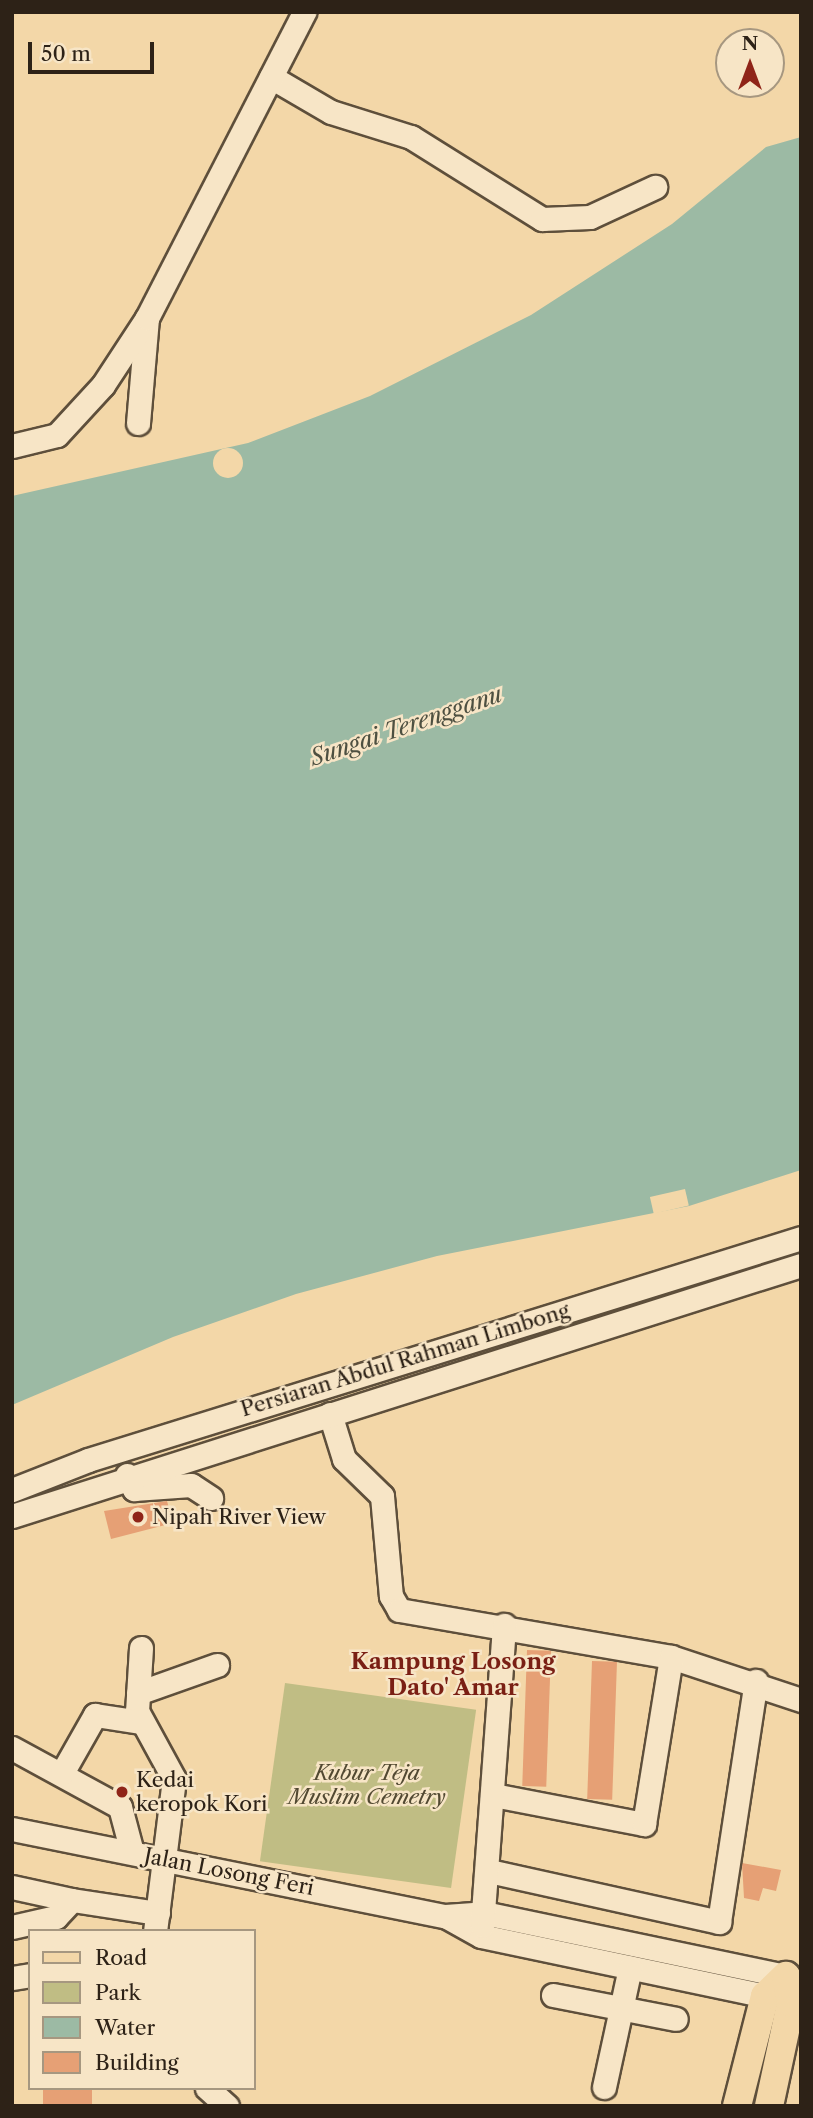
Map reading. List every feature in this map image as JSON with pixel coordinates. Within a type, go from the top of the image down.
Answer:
[{"type":"main road","points":[[737,2106],[789,1992]]},
{"type":"main road","points":[[769,2106],[789,1992]]},
{"type":"street","points":[[12,446],[57,435],[79,416],[146,318],[304,12]]},
{"type":"street","points":[[271,77],[338,115],[411,137],[542,219],[590,217],[655,187]]},
{"type":"street","points":[[138,423],[146,318]]},
{"type":"street","name":"Persiaran Abdul Rahman Limbong","points":[[12,1490],[101,1455],[801,1238]]},
{"type":"street","name":"Persiaran Abdul Rahman Limbong","points":[[12,1516],[127,1475],[330,1414],[801,1265]]},
{"type":"street","points":[[330,1414],[344,1459],[382,1496],[391,1596],[399,1610],[416,1618],[504,1625],[671,1657],[756,1681],[801,1700]]},
{"type":"street","points":[[127,1475],[134,1489],[191,1485],[211,1498]]},
{"type":"street","points":[[482,1924],[489,1871],[504,1625]]},
{"type":"street","points":[[12,1887],[72,1899],[156,1922],[174,1779],[166,1756],[141,1722],[138,1693],[141,1648]]},
{"type":"street","points":[[494,1795],[639,1825],[650,1816],[671,1657]]},
{"type":"street","points":[[138,1693],[217,1665]]},
{"type":"street","points":[[489,1871],[719,1922],[756,1681]]},
{"type":"street","points":[[62,1773],[95,1715],[141,1722]]},
{"type":"street","points":[[12,1748],[121,1807],[132,1852]]},
{"type":"street","name":"Jalan Losong Feri","points":[[12,1829],[445,1916],[789,1992]]},
{"type":"street","points":[[12,1927],[56,1917],[72,1899]]},
{"type":"street","name":"Jalan Losong Feri","points":[[482,1924],[630,1968],[789,1992]]},
{"type":"street","points":[[604,2087],[630,1968]]},
{"type":"street","points":[[553,1995],[676,2019]]},
{"type":"street","points":[[209,2090],[227,2106]]},
{"type":"green space","name":"Kubur Teja Muslim Cemetry","points":[[285,1683],[476,1710],[451,1888],[260,1861]]},
{"type":"water","name":"Sungai Terengganu","points":[[801,137],[801,1170],[689,1206],[437,1256],[296,1294],[173,1337],[12,1405],[12,496],[248,443],[370,396],[531,315],[672,224],[766,147]]},
{"type":"pier","points":[[228,448],[239,452],[243,463],[239,474],[228,478],[217,474],[213,463],[217,452]]},
{"type":"pier","points":[[685,1189],[689,1206],[654,1214],[650,1197]]},
{"type":"building","name":"Nipah River View","points":[[167,1501],[173,1523],[111,1539],[104,1511]]},
{"type":"building","points":[[527,1650],[551,1651],[546,1787],[522,1786]]},
{"type":"building","points":[[592,1661],[617,1662],[612,1800],[587,1799]]},
{"type":"building","points":[[742,1863],[781,1870],[776,1891],[763,1888],[759,1901],[744,1898]]},
{"type":"building","points":[[43,2090],[92,2090],[92,2106],[43,2106]]},
{"type":"place","name":"Nipah River View","points":[[138,1517]]},
{"type":"place","name":"Kedai keropok Kori","points":[[122,1792]]},
{"type":"district","name":"Kampung Losong Dato' Amar","points":[[453,1674]]}]
